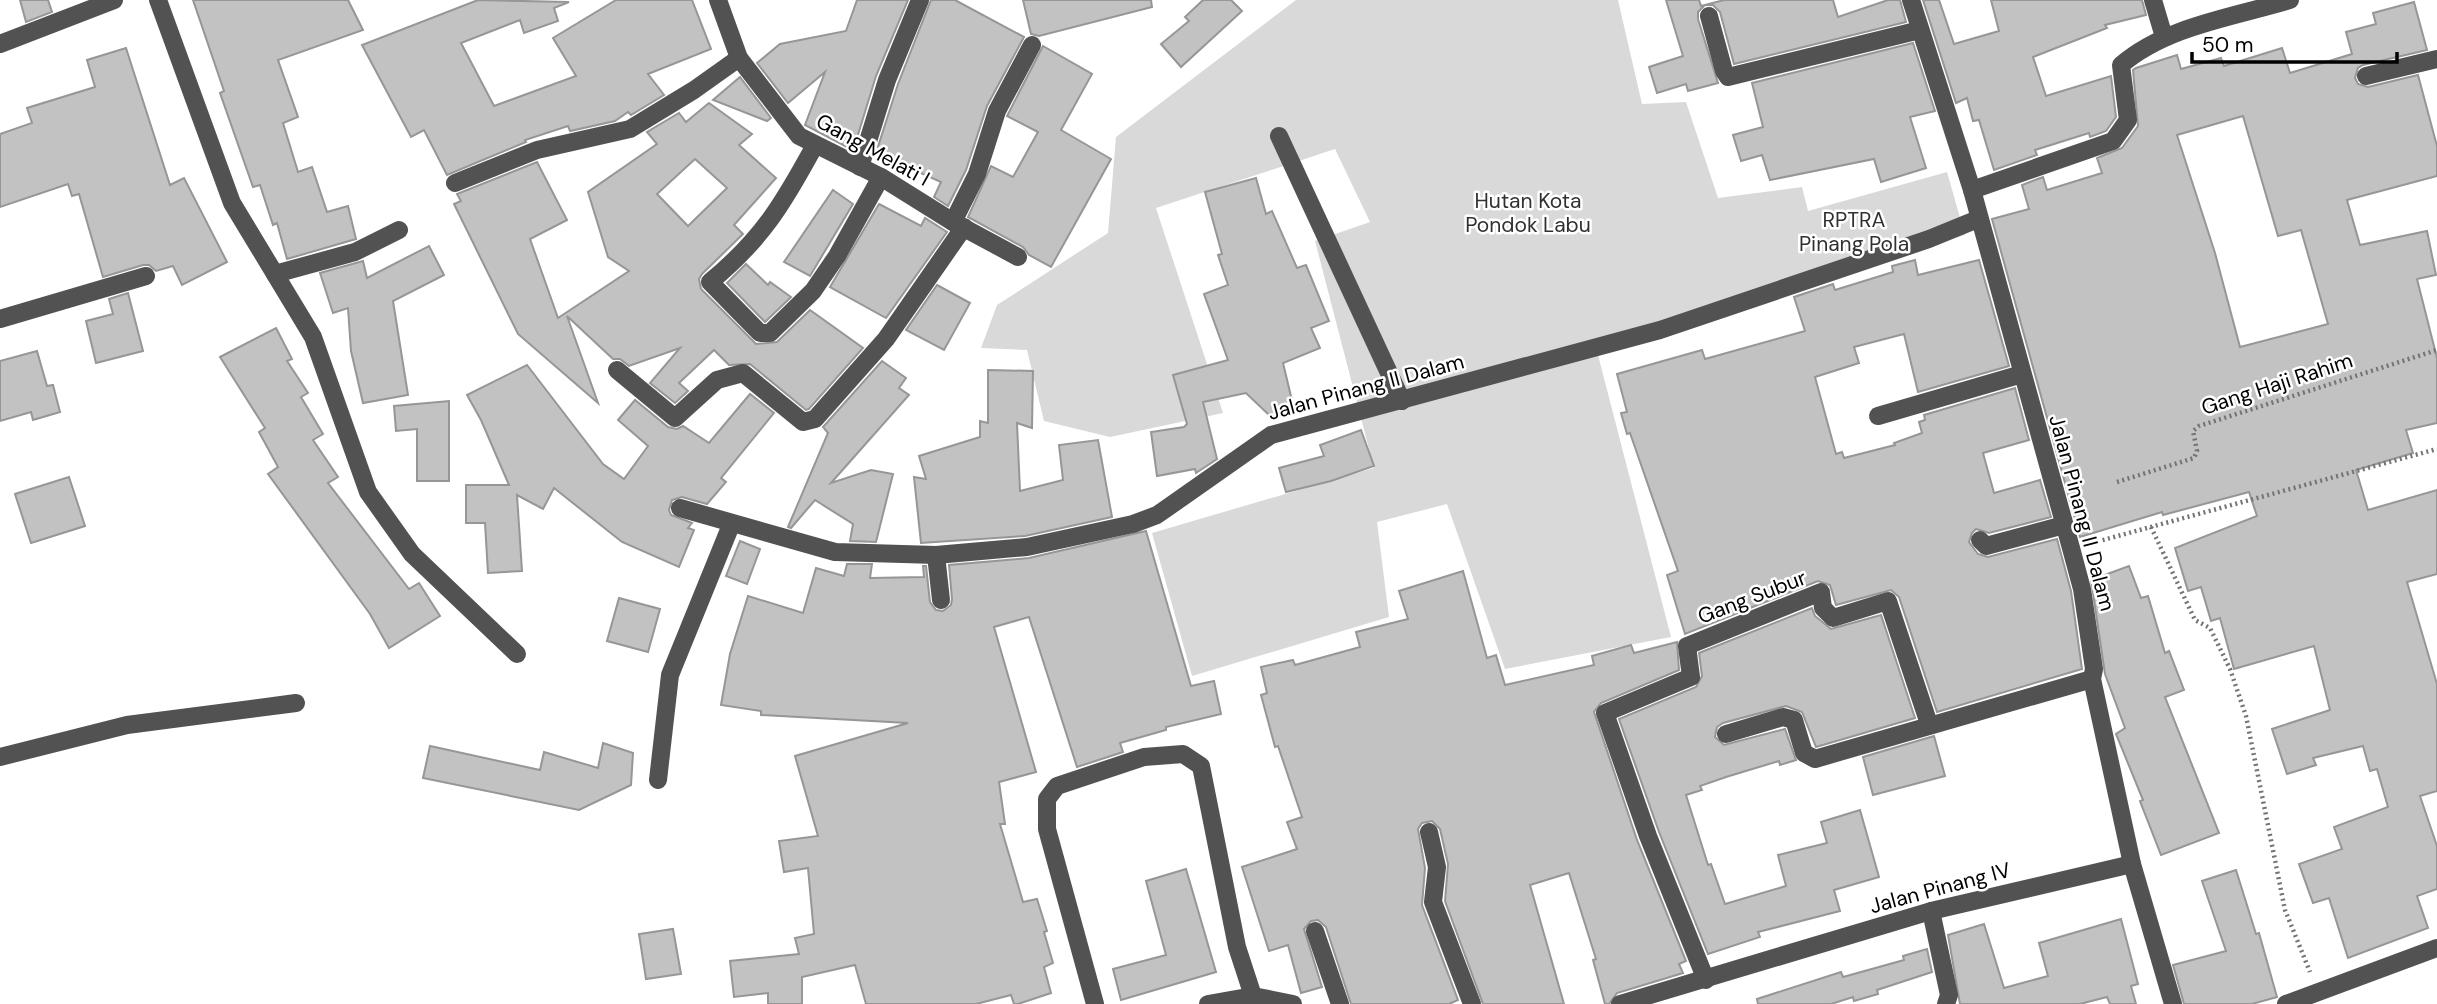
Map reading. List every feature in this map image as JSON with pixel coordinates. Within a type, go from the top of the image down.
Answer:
[{"type":"street","points":[[0,44],[114,0]]},
{"type":"street","points":[[158,0],[232,203],[313,337],[368,492],[412,554],[517,654]]},
{"type":"street","name":"Gang Melati I","points":[[718,0],[739,58],[799,136],[881,177],[958,225],[1018,257]]},
{"type":"street","points":[[860,167],[887,80],[920,0]]},
{"type":"street","name":"Jalan Pinang II Dalam","points":[[1911,0],[1972,190],[2082,589],[2094,669],[2092,679],[2132,864]]},
{"type":"street","points":[[2152,0],[2164,37]]},
{"type":"street","points":[[1972,190],[2113,141],[2128,120],[2121,65],[2137,51],[2164,37],[2290,0]]},
{"type":"street","points":[[1709,16],[1728,77],[1920,30]]},
{"type":"street","points":[[617,370],[675,418],[717,380],[743,373],[803,422],[815,419],[886,339],[958,225],[997,111],[1032,45]]},
{"type":"street","points":[[455,183],[537,150],[630,129],[694,90],[739,58]]},
{"type":"street","points":[[2367,76],[2437,60]]},
{"type":"street","points":[[1279,136],[1402,401]]},
{"type":"street","points":[[815,145],[777,214],[746,251],[710,282],[760,332],[770,334],[813,291],[837,256],[881,177]]},
{"type":"street","name":"Jalan Pinang II Dalam","points":[[680,508],[835,552],[936,555],[1027,547],[1133,524],[1157,515],[1271,435],[1660,330],[1929,239],[1978,219]]},
{"type":"street","points":[[275,274],[355,252],[399,230]]},
{"type":"street","points":[[0,319],[146,276]]},
{"type":"street","points":[[1878,416],[2022,373]]},
{"type":"street","points":[[658,780],[670,675],[731,524]]},
{"type":"street","points":[[1980,540],[1986,546],[2064,525]]},
{"type":"street","points":[[936,555],[941,600]]},
{"type":"street","name":"Gang Subur","points":[[1706,980],[1648,836],[1605,713],[1691,677],[1686,646],[1821,592],[1823,608],[1833,618],[1888,601],[1930,724]]},
{"type":"street","points":[[1726,734],[1783,717],[1794,720],[1804,753],[1815,759],[2092,679]]},
{"type":"street","points":[[0,757],[127,725],[296,703]]},
{"type":"street","points":[[1095,1004],[1047,829],[1047,799],[1058,786],[1144,757],[1183,754],[1201,766],[1237,947],[1252,996]]},
{"type":"street","points":[[1429,832],[1437,867],[1433,902],[1472,1004]]},
{"type":"street","points":[[2132,864],[2173,1004]]},
{"type":"street","name":"Jalan Pinang IV","points":[[1620,1004],[1931,911],[2132,864]]},
{"type":"street","points":[[1931,911],[1949,995],[1946,1004]]},
{"type":"street","points":[[1315,931],[1340,1004]]},
{"type":"street","points":[[2286,1004],[2437,948]]},
{"type":"street","points":[[1208,1004],[1252,996],[1293,1004]]},
{"type":"path","name":"Gang Haji Rahim","points":[[2117,482],[2194,458],[2197,451],[2193,431],[2199,426],[2437,350]]},
{"type":"path","points":[[2071,548],[2437,449]]},
{"type":"path","points":[[2151,527],[2196,620],[2210,628],[2230,669],[2246,716],[2285,910],[2318,992]]},
{"type":"green space","name":"Hutan Kota Pondok Labu","points":[[1296,0],[1618,0],[1642,104],[1686,102],[1718,198],[1802,187],[1808,211],[1947,172],[1965,235],[1825,274],[1598,355],[1671,637],[1505,669],[1447,504],[1377,522],[1389,617],[1192,676],[1152,533],[1374,468],[1315,241],[1370,222],[1335,149],[1156,208],[1223,413],[1110,437],[1044,421],[1027,350],[981,348],[997,305],[1108,233],[1116,137]]},
{"type":"building","points":[[20,0],[48,0],[52,12],[26,22]]},
{"type":"building","points":[[193,0],[348,0],[363,30],[278,60],[298,117],[283,123],[298,172],[312,167],[327,212],[348,206],[356,239],[287,259],[277,223],[273,225],[260,185],[253,187],[220,93],[224,91]]},
{"type":"building","points":[[478,0],[569,2],[554,8],[558,21],[524,33],[520,20],[461,43],[494,106],[576,76],[553,38],[616,0],[692,0],[711,49],[648,74],[664,95],[631,115],[628,112],[615,121],[570,131],[568,126],[525,140],[526,142],[447,175],[424,130],[411,137],[362,45]]},
{"type":"building","points":[[857,0],[908,0],[876,76],[857,138],[847,147],[805,125],[825,72],[788,103],[757,63],[780,44],[846,31]]},
{"type":"building","points":[[931,0],[955,0],[1024,37],[987,106],[966,170],[948,206],[934,197],[941,182],[876,153],[898,84]]},
{"type":"building","points":[[1023,0],[1151,0],[1152,7],[1039,36],[1031,34]]},
{"type":"building","points":[[1203,0],[1231,0],[1242,11],[1181,67],[1161,44],[1189,21],[1185,17]]},
{"type":"building","points":[[1666,0],[1699,0],[1701,6],[1724,0],[1833,0],[1838,17],[1888,0],[1900,0],[1906,22],[1734,64],[1720,12],[1713,5],[1705,5],[1698,12],[1698,19],[1718,83],[1688,91],[1686,84],[1657,93],[1649,67],[1683,56]]},
{"type":"building","points":[[1923,0],[1939,0],[1954,44],[1999,31],[1991,0],[2142,0],[2146,15],[2105,25],[2107,28],[2033,57],[2046,96],[2111,76],[2116,117],[2106,131],[2090,137],[2089,133],[2035,150],[2037,155],[1994,170],[1979,120],[1973,121],[1967,98],[1956,103]]},
{"type":"building","points":[[2414,2],[2427,50],[2363,65],[2358,68],[2355,78],[2358,84],[2368,87],[2418,75],[2437,146],[2437,176],[2347,200],[2360,245],[2427,231],[2436,275],[2417,279],[2437,358],[2437,423],[2406,430],[2413,453],[2356,470],[2368,510],[2437,490],[2437,574],[2407,582],[2437,684],[2437,791],[2420,796],[2437,846],[2437,889],[2417,896],[2428,928],[2348,958],[2329,898],[2313,903],[2299,864],[2342,849],[2334,827],[2388,807],[2377,769],[2370,771],[2363,746],[2313,758],[2316,765],[2287,774],[2272,729],[2330,710],[2314,646],[2234,669],[2220,618],[2211,621],[2201,587],[2188,591],[2175,548],[2257,516],[2249,492],[2163,515],[2162,512],[2080,537],[1992,219],[2029,209],[2022,185],[2043,177],[2047,190],[2102,173],[2097,158],[2122,148],[2138,126],[2133,70],[2136,68],[2177,55],[2181,69],[2221,58],[2224,66],[2282,48],[2290,73],[2352,54],[2346,32],[2376,24],[2373,13]],"holes":[[[2243,116],[2278,236],[2301,230],[2328,324],[2240,347],[2215,253],[2177,135]]]},
{"type":"building","points":[[1913,43],[1935,111],[1910,117],[1926,168],[1881,182],[1874,159],[1770,180],[1762,155],[1741,161],[1733,135],[1763,127],[1752,83]]},
{"type":"building","points":[[1043,46],[1092,74],[1061,130],[1111,159],[1051,267],[1029,255],[1023,247],[968,217],[991,166],[1013,177],[1038,132],[1007,116]]},
{"type":"building","points":[[126,48],[170,185],[184,178],[227,262],[182,285],[173,266],[156,271],[149,265],[143,265],[103,277],[79,194],[72,196],[68,184],[0,207],[0,134],[32,123],[27,108],[95,87],[87,60]]},
{"type":"building","points":[[740,77],[771,118],[767,121],[713,100]]},
{"type":"building","points":[[709,103],[752,134],[739,145],[776,178],[734,225],[743,234],[702,274],[699,279],[701,289],[756,344],[777,342],[810,310],[863,348],[809,409],[806,410],[750,364],[729,365],[714,350],[679,383],[688,391],[675,403],[650,383],[680,348],[629,366],[620,359],[613,359],[567,316],[598,403],[518,334],[454,204],[461,201],[457,194],[537,162],[567,220],[530,239],[558,318],[629,271],[608,257],[588,192],[657,144],[647,132],[679,113],[686,122]],"holes":[[[695,159],[727,188],[688,226],[657,194]]]},
{"type":"building","points":[[1256,178],[1266,214],[1272,211],[1297,268],[1306,265],[1329,321],[1311,328],[1320,348],[1283,363],[1295,413],[1270,416],[1246,393],[1203,402],[1217,459],[1196,473],[1195,469],[1157,476],[1151,432],[1184,427],[1187,424],[1173,375],[1228,360],[1204,294],[1228,285],[1218,255],[1222,254],[1205,192]]},
{"type":"building","points":[[833,190],[853,204],[810,276],[784,262]]},
{"type":"building","points":[[879,204],[921,226],[925,218],[947,232],[886,318],[830,287]]},
{"type":"building","points":[[429,246],[444,275],[393,301],[408,395],[363,403],[351,351],[348,308],[333,313],[320,273],[363,261],[367,278]]},
{"type":"building","points":[[1915,260],[1918,275],[1979,260],[2009,366],[1918,392],[1904,334],[1854,347],[1859,363],[1815,377],[1836,454],[1842,452],[1844,458],[1895,445],[1894,443],[1922,433],[1919,422],[1925,420],[1924,415],[2015,388],[2029,440],[1983,453],[1994,493],[2040,480],[2051,517],[1989,533],[1976,529],[1969,542],[1978,554],[1988,557],[2057,539],[2071,591],[2082,669],[1937,712],[1899,597],[1891,590],[1836,605],[1830,585],[1818,581],[1685,634],[1667,575],[1678,571],[1630,433],[1627,434],[1621,413],[1627,412],[1617,374],[1702,350],[1705,359],[1805,331],[1794,297],[1833,284],[1835,290],[1893,272],[1892,266]]},
{"type":"building","points":[[746,264],[768,285],[770,282],[791,297],[765,322],[727,283]]},
{"type":"building","points":[[937,285],[970,303],[944,350],[906,330]]},
{"type":"building","points":[[128,293],[143,351],[96,363],[86,321],[113,314],[109,299]]},
{"type":"building","points":[[276,328],[292,359],[287,361],[308,393],[301,397],[323,434],[313,440],[338,477],[328,483],[409,589],[419,583],[440,616],[389,648],[370,614],[268,474],[278,467],[259,432],[265,428],[220,357]]},
{"type":"building","points":[[37,351],[47,386],[53,385],[60,412],[33,420],[31,412],[0,421],[0,361]]},
{"type":"building","points":[[882,361],[906,378],[899,388],[909,395],[831,483],[871,470],[893,474],[876,542],[850,541],[853,524],[815,500],[791,528],[788,527],[828,433],[823,427]]},
{"type":"building","points":[[527,365],[603,464],[624,479],[648,446],[618,420],[635,400],[668,427],[677,429],[683,426],[709,443],[750,394],[774,413],[721,478],[726,482],[707,504],[682,497],[672,500],[669,510],[671,515],[692,523],[688,528],[694,530],[679,567],[622,542],[554,488],[543,509],[517,495],[522,571],[488,573],[485,523],[466,523],[466,485],[509,485],[481,420],[467,395]]},
{"type":"building","points":[[988,370],[1033,371],[1032,428],[1017,423],[1020,491],[1063,480],[1059,445],[1098,440],[1112,517],[1025,536],[921,543],[914,477],[926,479],[919,456],[980,437],[980,421],[988,423]]},
{"type":"building","points":[[449,401],[449,481],[417,481],[417,429],[396,431],[394,406]]},
{"type":"building","points":[[1361,430],[1374,466],[1331,481],[1286,492],[1279,468],[1324,456],[1320,445]]},
{"type":"building","points":[[69,477],[85,526],[31,543],[15,494]]},
{"type":"building","points":[[1146,531],[1191,686],[1214,681],[1221,714],[1166,727],[1166,730],[1120,743],[1123,752],[1077,767],[1029,617],[994,627],[1036,772],[999,782],[1005,824],[1000,824],[1023,902],[1037,899],[1047,931],[1044,932],[1053,963],[1044,967],[1051,993],[1018,1004],[1014,1004],[1011,995],[976,1004],[866,1004],[855,965],[802,977],[802,1004],[768,1004],[768,993],[734,997],[730,961],[799,954],[795,938],[814,934],[808,868],[784,872],[779,841],[818,836],[795,756],[908,723],[761,715],[761,711],[721,705],[730,654],[748,596],[803,613],[816,568],[844,576],[847,564],[872,564],[870,578],[924,577],[923,566],[926,566],[930,602],[936,610],[943,611],[951,605],[952,599],[949,565],[1029,558]]},
{"type":"building","points":[[740,541],[760,549],[747,584],[726,576]]},
{"type":"building","points":[[2129,566],[2141,598],[2148,596],[2165,653],[2169,651],[2184,690],[2165,697],[2219,833],[2161,855],[2140,801],[2143,800],[2116,734],[2125,728],[2105,674],[2091,580]]},
{"type":"building","points":[[1463,571],[1487,658],[1496,655],[1505,685],[1594,665],[1592,656],[1631,645],[1634,653],[1677,642],[1679,670],[1601,703],[1594,712],[1637,840],[1686,961],[1679,964],[1683,973],[1617,993],[1609,1004],[1605,1004],[1593,960],[1596,959],[1569,873],[1530,885],[1564,1004],[1483,1004],[1445,901],[1448,864],[1440,829],[1432,821],[1422,823],[1418,829],[1425,868],[1422,905],[1458,1000],[1449,1004],[1351,1004],[1326,927],[1318,920],[1311,921],[1304,929],[1322,987],[1301,993],[1288,945],[1269,951],[1242,867],[1297,849],[1287,822],[1302,817],[1278,746],[1275,747],[1261,695],[1267,693],[1261,667],[1293,660],[1295,665],[1360,647],[1356,632],[1408,619],[1399,591]]},
{"type":"building","points":[[619,598],[660,609],[648,652],[607,641]]},
{"type":"building","points":[[1812,608],[1815,616],[1831,629],[1881,615],[1915,718],[1816,747],[1802,712],[1786,706],[1723,723],[1717,727],[1715,737],[1724,745],[1785,729],[1796,760],[1780,765],[1779,761],[1726,777],[1700,786],[1702,790],[1686,795],[1708,865],[1711,864],[1725,904],[1786,886],[1778,855],[1827,843],[1821,822],[1860,810],[1879,877],[1834,890],[1840,911],[1758,932],[1760,937],[1708,954],[1659,832],[1619,719],[1696,687],[1702,676],[1699,653]]},
{"type":"building","points":[[1934,736],[1945,776],[1873,795],[1863,757]]},
{"type":"building","points":[[603,743],[633,753],[631,785],[579,810],[423,778],[430,746],[540,770],[544,752],[598,768]]},
{"type":"building","points":[[1186,869],[1216,972],[1121,1000],[1113,969],[1166,955],[1146,881]]},
{"type":"building","points":[[2236,870],[2256,934],[2259,933],[2277,997],[2252,1004],[2184,1004],[2173,965],[2226,951],[2202,881]]},
{"type":"building","points":[[2121,919],[2138,984],[2131,986],[2136,1004],[2110,1004],[2107,997],[2080,1004],[1960,1004],[1948,935],[1984,924],[2004,988],[2048,976],[2039,943]]},
{"type":"building","points":[[673,929],[681,974],[646,979],[639,934]]},
{"type":"building","points":[[1927,949],[1932,972],[1877,990],[1878,994],[1854,1001],[1853,997],[1831,1004],[1758,1004],[1757,999],[1841,972],[1843,977],[1904,960],[1903,956]]},
{"type":"park label","name":"RPTRA Pinang Pola","points":[[1854,232]]}]
